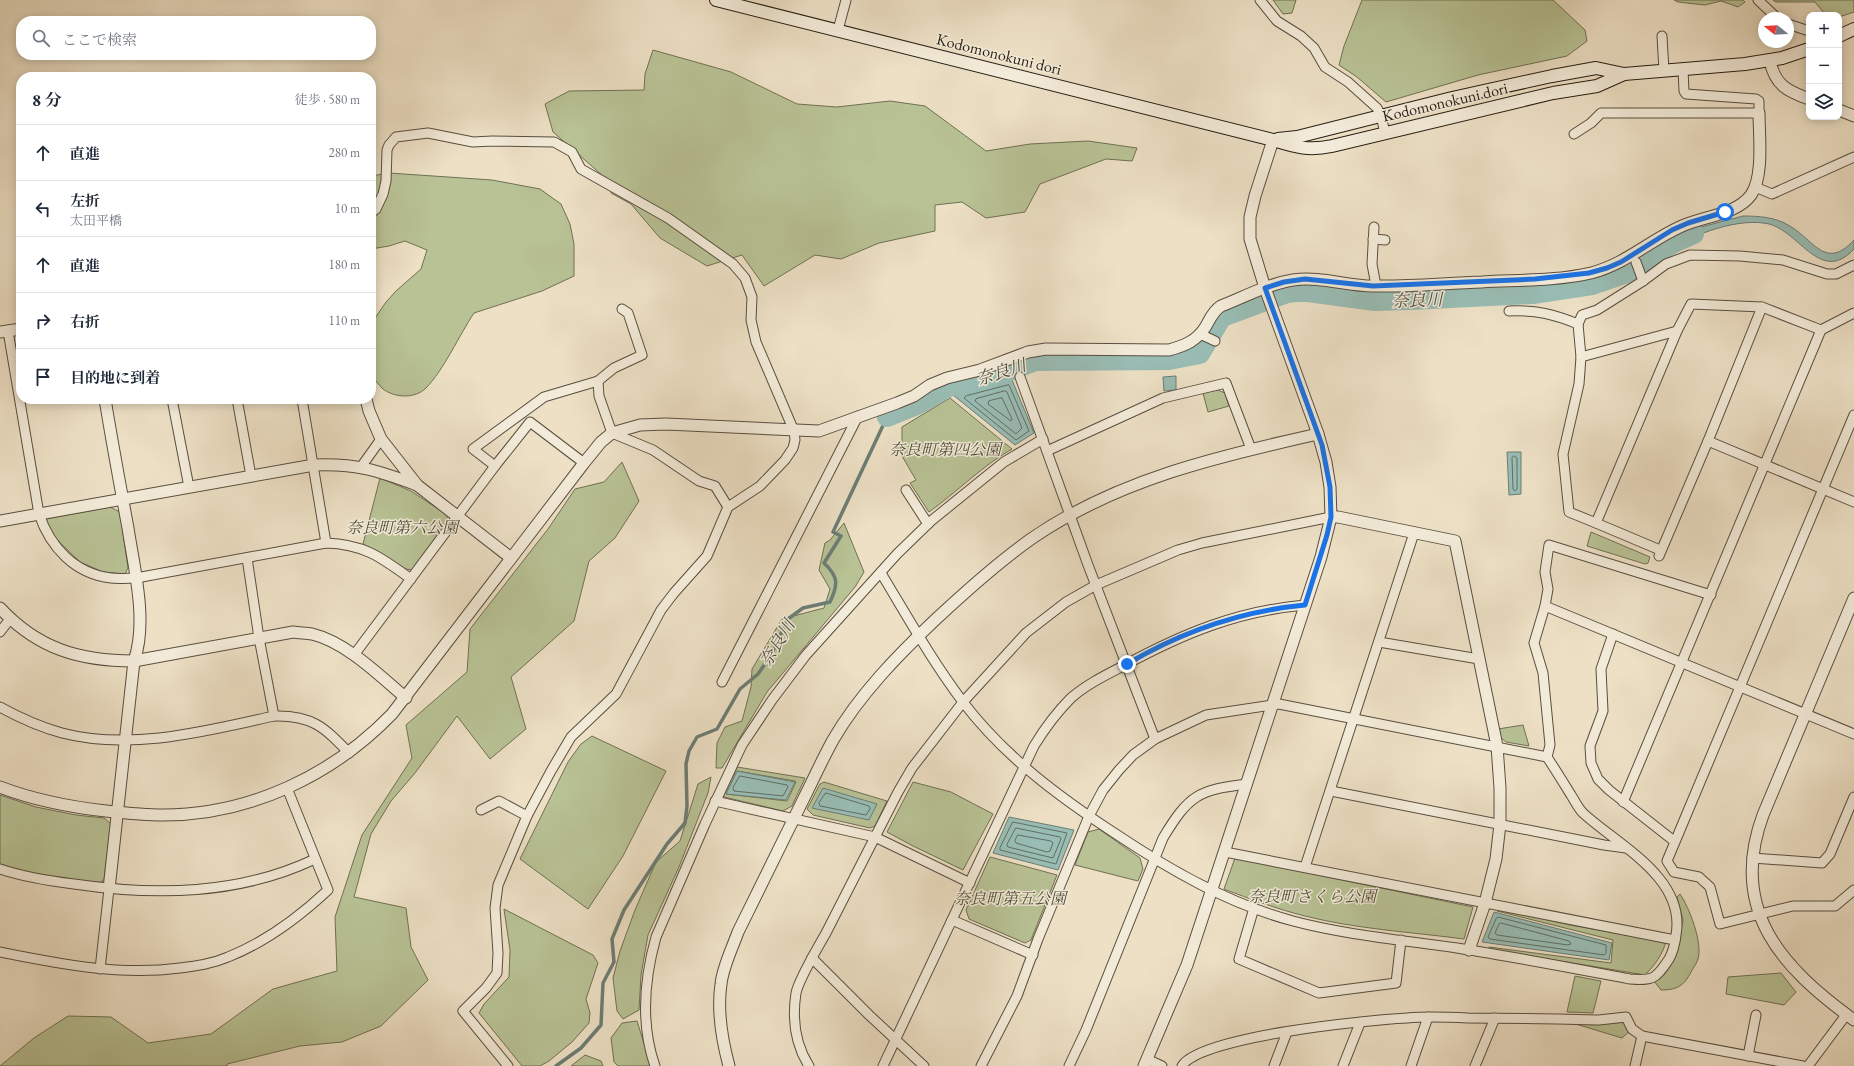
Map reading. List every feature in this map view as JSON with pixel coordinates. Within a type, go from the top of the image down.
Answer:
[{"type":"main road","name":"Kodomonokuni dori","points":[[716,0],[1300,148],[1316,150],[1553,93],[1597,86],[1624,74]]},
{"type":"main road","points":[[1842,35],[1854,30]]},
{"type":"main road","name":"Kodomonokuni dori","points":[[1273,140],[1297,137],[1552,76],[1596,68],[1624,74],[1683,70],[1770,61],[1806,50]]},
{"type":"street","points":[[838,30],[846,0]]},
{"type":"street","points":[[1260,0],[1277,21],[1301,36],[1314,48],[1325,68],[1348,82],[1376,107],[1381,116],[1385,133]]},
{"type":"street","points":[[1758,0],[1771,12]]},
{"type":"street","points":[[1794,26],[1806,30]]},
{"type":"street","points":[[1662,36],[1664,71]]},
{"type":"street","points":[[1770,61],[1774,75],[1783,87],[1792,93],[1806,98]]},
{"type":"street","points":[[0,787],[37,799],[79,808],[164,815],[200,812],[237,805],[287,788],[314,776],[349,753],[379,728],[406,698],[584,462],[601,442],[612,433],[640,425],[666,424],[819,431],[914,396],[930,384],[980,370],[1028,352],[1046,349],[1169,350],[1182,347],[1202,335],[1216,310],[1266,291],[1284,282],[1305,279],[1376,286],[1535,279],[1589,273],[1607,268],[1621,262],[1683,226],[1735,208],[1745,201],[1755,187],[1759,170],[1759,101],[1756,98],[1689,96],[1684,91],[1683,70]]},
{"type":"street","points":[[1574,134],[1591,123],[1601,113],[1759,112]]},
{"type":"street","points":[[376,209],[383,194],[386,181],[387,150],[389,145],[396,137],[428,133],[473,142],[554,142],[572,152],[581,169],[668,218],[734,264],[745,278],[752,297],[751,320],[756,342],[794,430],[795,440],[793,448],[785,460],[760,486],[728,506],[707,556],[661,610],[616,694],[571,737],[528,816],[498,885],[495,908],[498,953],[497,973],[486,988],[463,1011],[508,1066]]},
{"type":"street","points":[[1162,1066],[1146,1063],[1180,984],[1213,890],[1305,605],[1327,535],[1331,517],[1330,487],[1326,462],[1318,434],[1266,291],[1252,247],[1250,225],[1255,196],[1273,140]]},
{"type":"street","points":[[1755,187],[1772,194],[1854,157]]},
{"type":"street","points":[[1374,227],[1372,264],[1376,286]]},
{"type":"street","points":[[1373,239],[1385,240]]},
{"type":"street","points":[[1762,307],[1708,441],[1660,553],[1569,512],[1563,454],[1579,384],[1581,357],[1578,324],[1582,315],[1597,310],[1642,278],[1666,264],[1690,254],[1740,256],[1783,260],[1827,274],[1836,274],[1854,265]]},
{"type":"street","points":[[1636,262],[1642,278]]},
{"type":"street","points":[[1596,523],[1677,331],[1691,304],[1762,307],[1821,330]]},
{"type":"street","points":[[495,466],[473,449],[544,397],[598,382],[614,368],[642,355],[628,313],[622,309]]},
{"type":"street","points":[[1509,311],[1527,311],[1556,315],[1578,324]]},
{"type":"street","points":[[1623,802],[1821,330],[1854,313]]},
{"type":"street","points":[[16,330],[4,332],[16,394]]},
{"type":"street","points":[[1581,357],[1677,331]]},
{"type":"street","points":[[1202,335],[1215,341]]},
{"type":"street","points":[[1020,377],[1096,585],[1155,739]]},
{"type":"street","points":[[598,382],[599,396],[612,433],[653,450],[699,481],[715,486],[728,506]]},
{"type":"street","points":[[1047,451],[1163,398],[1226,383],[1251,449]]},
{"type":"street","points":[[18,404],[39,514],[45,531],[56,548],[78,567],[110,578],[136,578],[326,543],[358,547],[388,562],[411,579]]},
{"type":"street","points":[[100,969],[134,661],[138,652],[140,618],[136,578],[106,404]]},
{"type":"street","points":[[173,404],[189,487]]},
{"type":"street","points":[[238,404],[251,476]]},
{"type":"street","points":[[303,404],[326,543]]},
{"type":"street","points":[[367,404],[368,411],[380,439],[418,485],[511,558]]},
{"type":"street","points":[[1854,415],[1674,841],[1667,862],[1674,872],[1699,877],[1710,887],[1720,924],[1793,906],[1835,906],[1854,890]]},
{"type":"street","points":[[722,682],[858,416]]},
{"type":"street","points":[[354,655],[495,466],[530,422],[584,462]]},
{"type":"street","points":[[729,1066],[723,1044],[720,1013],[721,984],[728,956],[738,932],[833,740],[854,708],[918,635],[980,578],[1032,538],[1111,494],[1188,466],[1251,449],[1318,434]]},
{"type":"street","points":[[361,467],[380,439]]},
{"type":"street","points":[[655,1066],[645,1018],[644,998],[651,955],[656,937],[715,801],[742,745],[772,700],[806,655],[928,524],[1004,462],[1043,439]]},
{"type":"street","points":[[1708,441],[1854,502]]},
{"type":"street","points":[[0,521],[314,465],[337,464],[361,467],[418,485]]},
{"type":"street","points":[[906,490],[928,524]]},
{"type":"street","points":[[809,1066],[801,1054],[795,1030],[795,1011],[796,991],[812,958],[898,792],[912,768],[963,702],[1026,633],[1066,602],[1096,585],[1178,550],[1202,542],[1331,517],[1338,517],[1455,541],[1497,746],[1500,788],[1500,824],[1496,859],[1485,903],[1469,950]]},
{"type":"street","points":[[1305,867],[1331,792],[1414,532]]},
{"type":"street","points":[[1547,756],[1550,745],[1543,673],[1534,643],[1545,606],[1548,589],[1545,572],[1549,545],[1654,572],[1711,595]]},
{"type":"street","points":[[247,558],[259,638],[274,716]]},
{"type":"street","points":[[881,573],[918,635],[963,702],[988,731],[1025,767],[1056,793],[1088,816],[1154,860],[1213,890],[1254,908],[1291,920],[1316,926],[1469,950],[1630,979],[1649,980],[1660,972],[1670,956],[1678,923],[1670,894],[1637,855],[1582,812],[1547,756],[1354,718],[1273,704],[1206,715],[1155,739],[1133,755],[1103,790],[1088,816],[1017,996],[981,1066]]},
{"type":"street","points":[[1808,1066],[1850,1017],[1804,977],[1783,956],[1771,941],[1759,915],[1754,889],[1752,858],[1756,835],[1854,598]]},
{"type":"street","points":[[883,1066],[1034,746],[1048,722],[1072,698],[1091,683],[1199,629],[1218,622],[1250,614],[1305,605]]},
{"type":"street","points":[[1545,606],[1854,734]]},
{"type":"street","points":[[0,608],[10,619],[28,634],[60,650],[87,658],[110,661],[134,661],[293,632],[311,634],[326,638],[354,655],[406,698]]},
{"type":"street","points":[[0,632],[10,619]]},
{"type":"street","points":[[1613,634],[1601,669],[1603,710],[1590,746],[1590,763],[1598,779],[1623,802],[1674,841]]},
{"type":"street","points":[[1379,642],[1479,659]]},
{"type":"street","points":[[0,707],[32,723],[64,733],[101,739],[125,740],[170,736],[274,716],[293,716],[310,721],[331,735],[349,753]]},
{"type":"street","points":[[1069,1066],[1086,1030],[1163,838],[1176,816],[1202,793],[1220,788],[1247,784]]},
{"type":"street","points":[[0,952],[52,962],[126,972],[160,971],[203,965],[226,958],[251,947],[281,929],[305,911],[328,890],[287,788]]},
{"type":"street","points":[[1331,792],[1604,845],[1628,848]]},
{"type":"street","points":[[1752,858],[1822,863],[1830,854],[1854,797]]},
{"type":"street","points":[[481,810],[499,801],[528,816]]},
{"type":"street","points":[[715,801],[875,838],[970,884]]},
{"type":"street","points":[[1225,852],[1675,940]]},
{"type":"street","points":[[0,869],[45,880],[109,890],[166,892],[236,885],[298,867],[315,859]]},
{"type":"street","points":[[1254,908],[1239,959],[1319,993],[1396,983],[1401,940]]},
{"type":"street","points":[[952,920],[1033,955]]},
{"type":"street","points":[[812,958],[869,1015],[924,1066]]},
{"type":"street","points":[[1748,1056],[1756,1015]]},
{"type":"street","points":[[1182,1066],[1190,1058],[1210,1049],[1248,1039],[1287,1032],[1360,1023],[1428,1017],[1599,1020],[1626,1017],[1632,1029],[1642,1036],[1803,1066]]},
{"type":"street","points":[[1411,1066],[1428,1017]]},
{"type":"street","points":[[1475,1066],[1494,1018]]},
{"type":"street","points":[[1343,1066],[1360,1023]]},
{"type":"street","points":[[1274,1066],[1287,1032]]},
{"type":"street","points":[[1635,1066],[1642,1036]]},
{"type":"green space","points":[[1273,0],[1296,0],[1292,13],[1283,14]]},
{"type":"green space","points":[[1362,0],[1553,0],[1585,30],[1587,41],[1567,56],[1478,75],[1386,102],[1357,77],[1339,65],[1344,46]]},
{"type":"green space","points":[[1674,0],[1743,0],[1745,2],[1738,7],[1721,1],[1705,5],[1678,2]]},
{"type":"green space","points":[[1773,0],[1854,0],[1854,12],[1842,16],[1842,12],[1823,12],[1815,2],[1776,2]]},
{"type":"green space","points":[[653,50],[731,72],[797,104],[837,107],[890,101],[925,106],[986,151],[1030,144],[1088,141],[1137,148],[1132,161],[1106,159],[1040,184],[1025,212],[986,218],[962,202],[935,205],[935,231],[879,243],[841,259],[815,255],[764,286],[742,255],[707,266],[660,238],[631,204],[611,193],[611,183],[553,132],[545,104],[569,91],[644,90],[645,74]]},
{"type":"green space","points":[[389,173],[492,180],[540,189],[561,204],[570,224],[574,244],[574,276],[542,291],[474,313],[439,372],[426,388],[411,396],[399,396],[388,392],[383,389],[376,381],[376,317],[396,291],[421,269],[427,250],[405,241],[376,248],[376,175]]},
{"type":"green space","points":[[1218,390],[1225,393],[1229,406],[1208,412],[1203,393]]},
{"type":"green space","name":"奈良町第四公園","points":[[950,398],[1012,449],[990,463],[929,512],[910,483],[916,480],[902,456],[902,427]]},
{"type":"green space","points":[[622,462],[639,501],[615,538],[589,561],[574,621],[511,677],[526,729],[490,759],[457,716],[415,773],[391,801],[371,834],[354,897],[406,908],[411,947],[428,980],[381,1026],[342,1042],[300,1046],[227,1064],[227,1066],[0,1066],[34,1038],[68,1016],[111,1017],[148,1043],[211,1034],[273,989],[337,971],[335,917],[362,835],[412,758],[406,725],[467,672],[470,629],[548,529],[575,489],[604,482]]},
{"type":"green space","name":"奈良町第六公園","points":[[380,478],[411,491],[447,515],[447,522],[412,570],[406,569],[363,544]]},
{"type":"green space","points":[[110,507],[120,512],[128,568],[125,574],[103,572],[80,562],[50,533],[45,519]]},
{"type":"green space","points":[[844,523],[864,572],[855,587],[767,692],[722,768],[716,768],[717,743],[725,727],[742,721],[751,687],[752,669],[782,619],[824,608],[830,589],[819,570],[825,543],[830,540]]},
{"type":"green space","points":[[1591,532],[1650,557],[1648,563],[1645,564],[1587,546]]},
{"type":"green space","points":[[1523,725],[1529,746],[1506,742],[1499,736],[1498,729]]},
{"type":"green space","points":[[592,736],[666,771],[623,856],[588,909],[520,859],[568,762],[581,744]]},
{"type":"green space","points":[[737,767],[805,778],[792,806],[783,811],[724,797],[723,794]],"holes":[[[737,771],[796,782],[787,801],[726,794]]]},
{"type":"green space","points":[[711,777],[708,793],[679,867],[648,935],[641,975],[639,1010],[623,1019],[617,1011],[613,978],[620,951],[635,910],[656,862],[680,841],[698,784]]},
{"type":"green space","points":[[824,782],[887,801],[875,826],[870,828],[813,815],[807,809],[820,784]]},
{"type":"green space","points":[[913,782],[951,792],[993,814],[963,870],[887,832]]},
{"type":"green space","points":[[0,795],[36,807],[76,815],[104,818],[111,824],[104,880],[99,883],[61,878],[24,872],[0,865]]},
{"type":"green space","points":[[1099,829],[1140,858],[1143,869],[1138,881],[1075,865],[1088,832]]},
{"type":"green space","name":"奈良町第五公園","points":[[990,857],[1057,875],[1031,940],[1025,943],[969,919],[966,910]]},
{"type":"green space","name":"奈良町さくら公園","points":[[1235,858],[1473,907],[1464,939],[1364,927],[1324,920],[1274,907],[1224,889]]},
{"type":"green space","points":[[1680,894],[1691,916],[1697,935],[1699,944],[1698,959],[1683,984],[1676,988],[1661,990],[1654,981],[1677,949],[1683,920],[1677,897]]},
{"type":"green space","points":[[504,909],[593,955],[598,963],[586,999],[590,1013],[589,1023],[572,1042],[549,1061],[540,1066],[522,1066],[479,1013],[484,1004],[509,977],[510,950]]},
{"type":"green space","points":[[1500,909],[1570,925],[1666,942],[1658,960],[1645,975],[1488,949],[1489,947],[1611,963],[1613,940],[1497,911]]},
{"type":"green space","points":[[1781,973],[1796,992],[1784,1005],[1726,994],[1728,977]]},
{"type":"green space","points":[[1575,976],[1601,981],[1593,1013],[1567,1012]]},
{"type":"green space","points":[[1626,1017],[1632,1029],[1622,1038],[1559,1019]]},
{"type":"green space","points":[[637,1021],[651,1066],[618,1066],[614,1062],[611,1038],[622,1023]]},
{"type":"green space","points":[[585,1055],[601,1061],[603,1066],[571,1066]]},
{"type":"water","points":[[1743,216],[1755,216],[1783,222],[1797,231],[1812,244],[1827,253],[1835,253],[1844,249],[1854,240],[1854,249],[1842,259],[1831,261],[1821,259],[1780,229],[1769,224],[1757,222],[1718,228],[1680,243],[1670,249],[1668,243],[1697,228]]},
{"type":"water","points":[[1176,376],[1176,390],[1164,391],[1163,377]]},
{"type":"water","points":[[1012,380],[1034,433],[1015,445],[953,395]]},
{"type":"water","points":[[1507,452],[1521,452],[1521,494],[1509,495]]},
{"type":"water","points":[[737,771],[795,782],[786,800],[726,794]]},
{"type":"water","points":[[823,788],[877,804],[869,820],[812,808]]},
{"type":"water","points":[[1009,817],[1074,830],[1058,870],[993,853]]},
{"type":"water","points":[[1494,912],[1612,943],[1609,960],[1482,942]]},
{"type":"waterway","name":"奈良川","points":[[887,417],[917,405],[949,387],[1000,375],[1035,361],[1169,360],[1200,354],[1222,317],[1287,293],[1308,292],[1375,301],[1533,294],[1592,285],[1627,273],[1672,244],[1694,234]]},
{"type":"waterway","name":"奈良川","points":[[556,1066],[581,1048],[601,1025],[603,983],[614,962],[612,939],[624,910],[667,844],[685,823],[687,806],[686,764],[689,751],[697,737],[717,729],[740,689],[758,674],[771,655],[788,619],[803,608],[830,602],[835,591],[836,581],[835,577],[824,563],[841,536],[833,532],[887,417]]},
{"type":"route","points":[[1127,664],[1138,657],[1199,629],[1225,620],[1297,605],[1305,605],[1327,535],[1331,517],[1330,487],[1322,445],[1265,288],[1284,282],[1305,279],[1373,286],[1535,279],[1589,273],[1621,262],[1672,230],[1688,223],[1725,212]]}]
